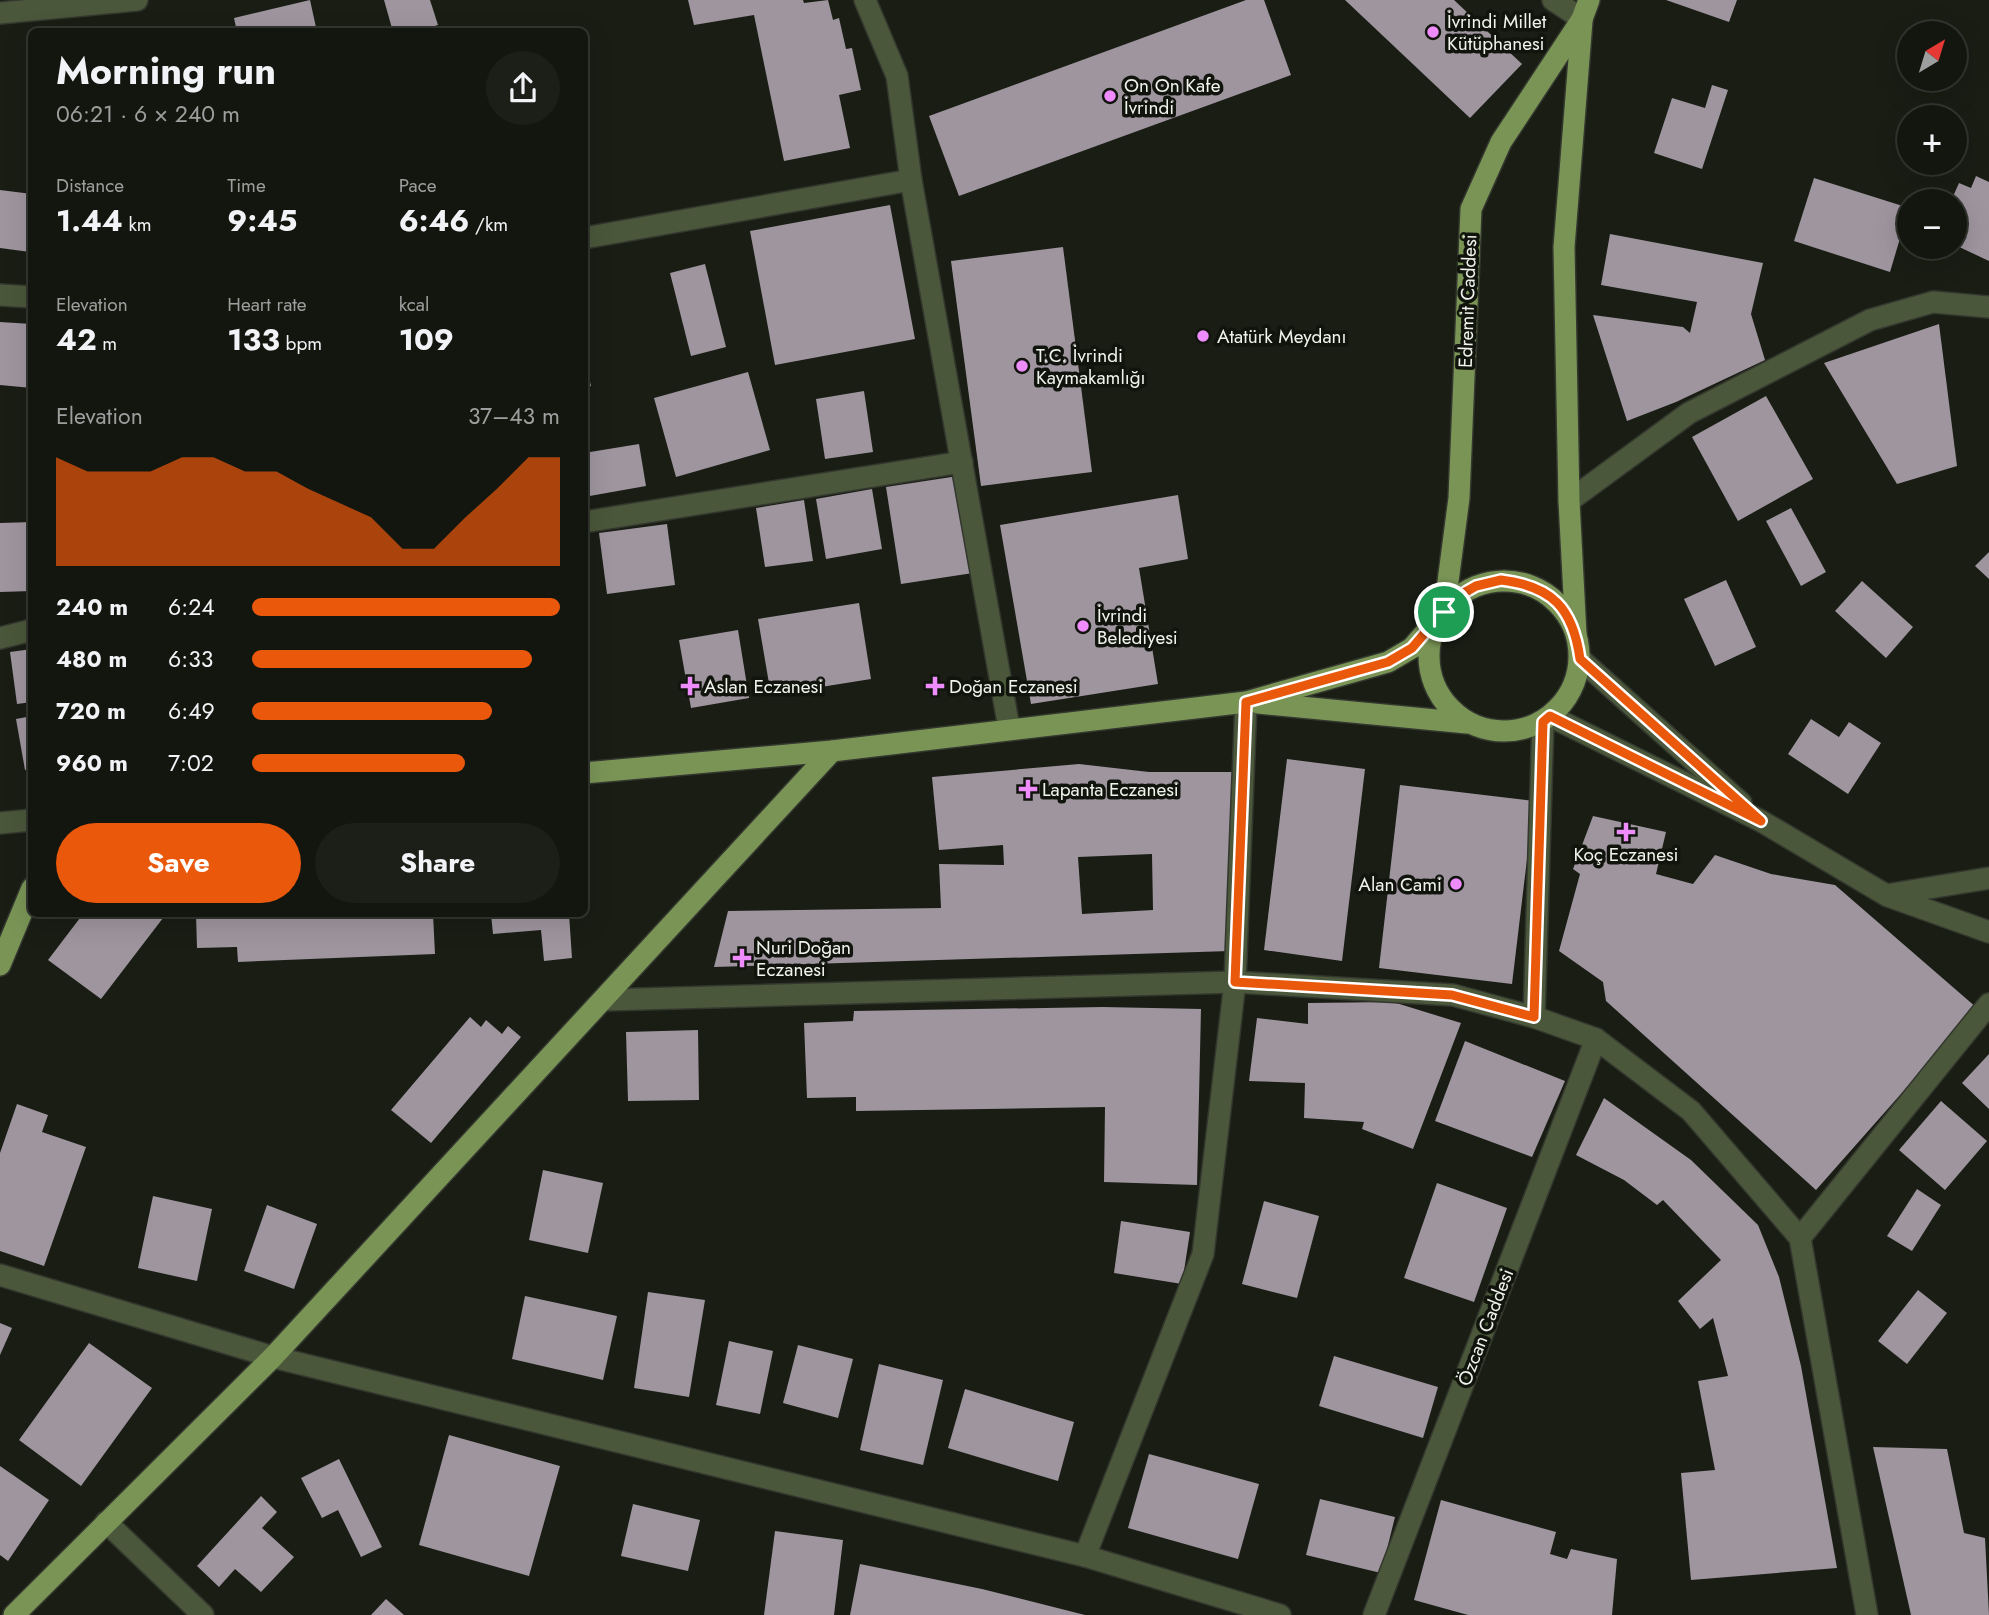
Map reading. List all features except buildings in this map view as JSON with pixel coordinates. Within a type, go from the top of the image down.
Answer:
[{"type":"main road","points":[[1546,719],[1570,691],[1580,659],[1576,634],[1569,501],[1564,247],[1585,10]]},
{"type":"main road","name":"Edremit Caddesi","points":[[1471,723],[1450,709],[1436,689],[1429,665],[1430,640],[1441,614],[1459,498],[1471,209],[1501,142],[1585,10]]},
{"type":"main road","points":[[588,772],[832,751],[1246,702],[1388,662],[1412,648],[1455,598],[1476,586],[1501,580],[1525,583],[1548,594],[1566,611],[1576,634]]},
{"type":"main road","name":"Edremit Caddesi","points":[[1246,702],[1471,723],[1495,730],[1520,730],[1546,719]]},
{"type":"main road","points":[[14,1615],[273,1357],[832,751]]},
{"type":"main road","points":[[0,965],[28,898]]},
{"type":"street","points":[[0,13],[134,0]]},
{"type":"street","points":[[865,0],[897,76],[911,180],[1009,728]]},
{"type":"street","points":[[1553,0],[1585,10]]},
{"type":"street","points":[[588,237],[911,180]]},
{"type":"street","points":[[0,295],[28,297]]},
{"type":"street","points":[[1569,501],[1689,413],[1870,320],[1933,302],[1989,307]]},
{"type":"street","points":[[588,521],[962,462]]},
{"type":"street","points":[[0,638],[28,632]]},
{"type":"street","points":[[1580,659],[1761,821]]},
{"type":"street","points":[[1085,1556],[1203,1254],[1235,982],[1246,702]]},
{"type":"street","points":[[1534,1017],[1546,719],[1761,821],[1886,895],[1989,932]]},
{"type":"street","points":[[0,822],[28,820]]},
{"type":"street","points":[[1886,895],[1989,878]]},
{"type":"street","points":[[605,1000],[1235,982],[1452,995],[1534,1017],[1596,1039],[1691,1111],[1800,1238],[1867,1615]]},
{"type":"street","points":[[1800,1238],[1989,1004]]},
{"type":"street","name":"Özcan Caddesi","points":[[1374,1615],[1596,1039]]},
{"type":"street","points":[[0,1275],[273,1357],[1085,1556],[1280,1615]]},
{"type":"street","points":[[106,1522],[203,1615]]},
{"type":"place","name":"İvrindi Millet Kütüphanesi","points":[[1433,32]]},
{"type":"place","name":"On On Kafe İvrindi","points":[[1110,96]]},
{"type":"place","name":"Atatürk Meydanı","points":[[1203,336]]},
{"type":"place","name":"T.C. İvrindi Kaymakamlığı","points":[[1022,366]]},
{"type":"place","name":"İvrindi Belediyesi","points":[[1083,626]]},
{"type":"place","name":"Aslan Eczanesi","points":[[690,686]]},
{"type":"place","name":"Doğan Eczanesi","points":[[935,686]]},
{"type":"place","name":"Lapanta Eczanesi","points":[[1028,789]]},
{"type":"place","name":"Koç Eczanesi","points":[[1626,832]]},
{"type":"place","name":"Alan Cami","points":[[1456,884]]},
{"type":"place","name":"Nuri Doğan Eczanesi","points":[[742,958]]},
{"type":"route","points":[[1501,580],[1525,583],[1548,594],[1566,611],[1576,634],[1580,659],[1761,821],[1550,716],[1543,722],[1534,1017],[1452,995],[1235,982],[1246,702],[1388,662],[1412,648],[1444,612],[1455,598],[1476,586],[1501,580]]}]
